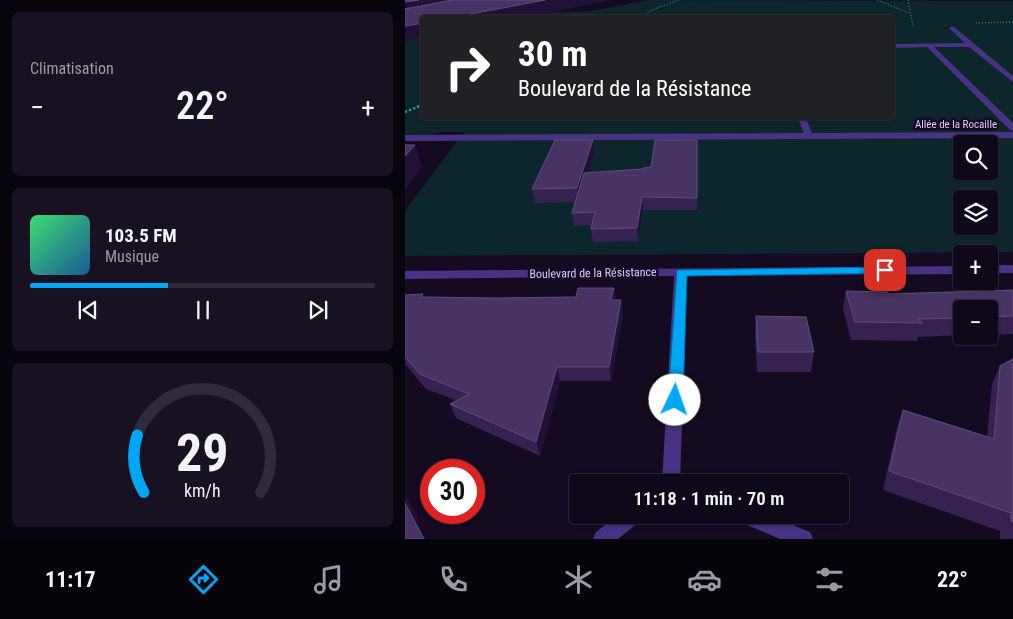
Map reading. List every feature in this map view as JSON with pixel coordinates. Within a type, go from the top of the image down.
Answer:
[{"type":"street","points":[[952,28],[1013,80]]},
{"type":"street","points":[[895,46],[971,45]]},
{"type":"street","points":[[929,46],[1013,128]]},
{"type":"street","points":[[804,120],[809,136]]},
{"type":"street","name":"Allée de la Rocaille","points":[[405,138],[1013,135]]},
{"type":"street","points":[[998,269],[1013,269]]},
{"type":"street","name":"Boulevard de la Résistance","points":[[405,275],[953,270]]},
{"type":"street","points":[[671,474],[681,272]]},
{"type":"street","points":[[603,539],[622,524]]},
{"type":"street","points":[[767,524],[803,539]]},
{"type":"path","points":[[647,15],[646,14],[649,11],[679,0]]},
{"type":"path","points":[[877,0],[909,14]]},
{"type":"path","points":[[405,112],[420,106]]},
{"type":"green space","points":[[648,0],[1013,1],[1013,252],[998,252],[998,245],[953,245],[953,252],[405,256],[405,211],[464,132],[441,132],[405,142],[405,22],[420,27],[420,120],[895,120],[895,15],[536,15],[551,12],[586,12]]},
{"type":"building","points":[[452,0],[545,0],[466,15],[420,15],[420,24],[405,26],[405,9]]},
{"type":"building","points":[[555,140],[593,140],[577,188],[532,189]]},
{"type":"building","points":[[655,140],[697,140],[697,198],[642,197],[637,228],[591,229],[595,212],[572,213],[584,173],[651,167]]},
{"type":"building","points":[[405,145],[415,145],[405,156]]},
{"type":"building","points":[[578,288],[614,288],[611,300],[621,300],[609,367],[557,367],[536,442],[450,404],[469,394],[420,374],[405,357],[405,295],[423,294],[421,297],[496,298],[576,297]]},
{"type":"building","points":[[1013,290],[1013,316],[998,317],[998,300],[953,300],[953,318],[918,319],[923,323],[855,322],[846,291],[888,292],[888,294]]},
{"type":"building","points":[[756,316],[806,317],[814,352],[758,352]]},
{"type":"building","points":[[1013,359],[1013,522],[1011,521],[1011,513],[889,471],[903,410],[994,439],[1000,366]]},
{"type":"building","points":[[405,503],[424,539],[405,539]]},
{"type":"route","points":[[675,400],[681,272],[885,270]]}]
